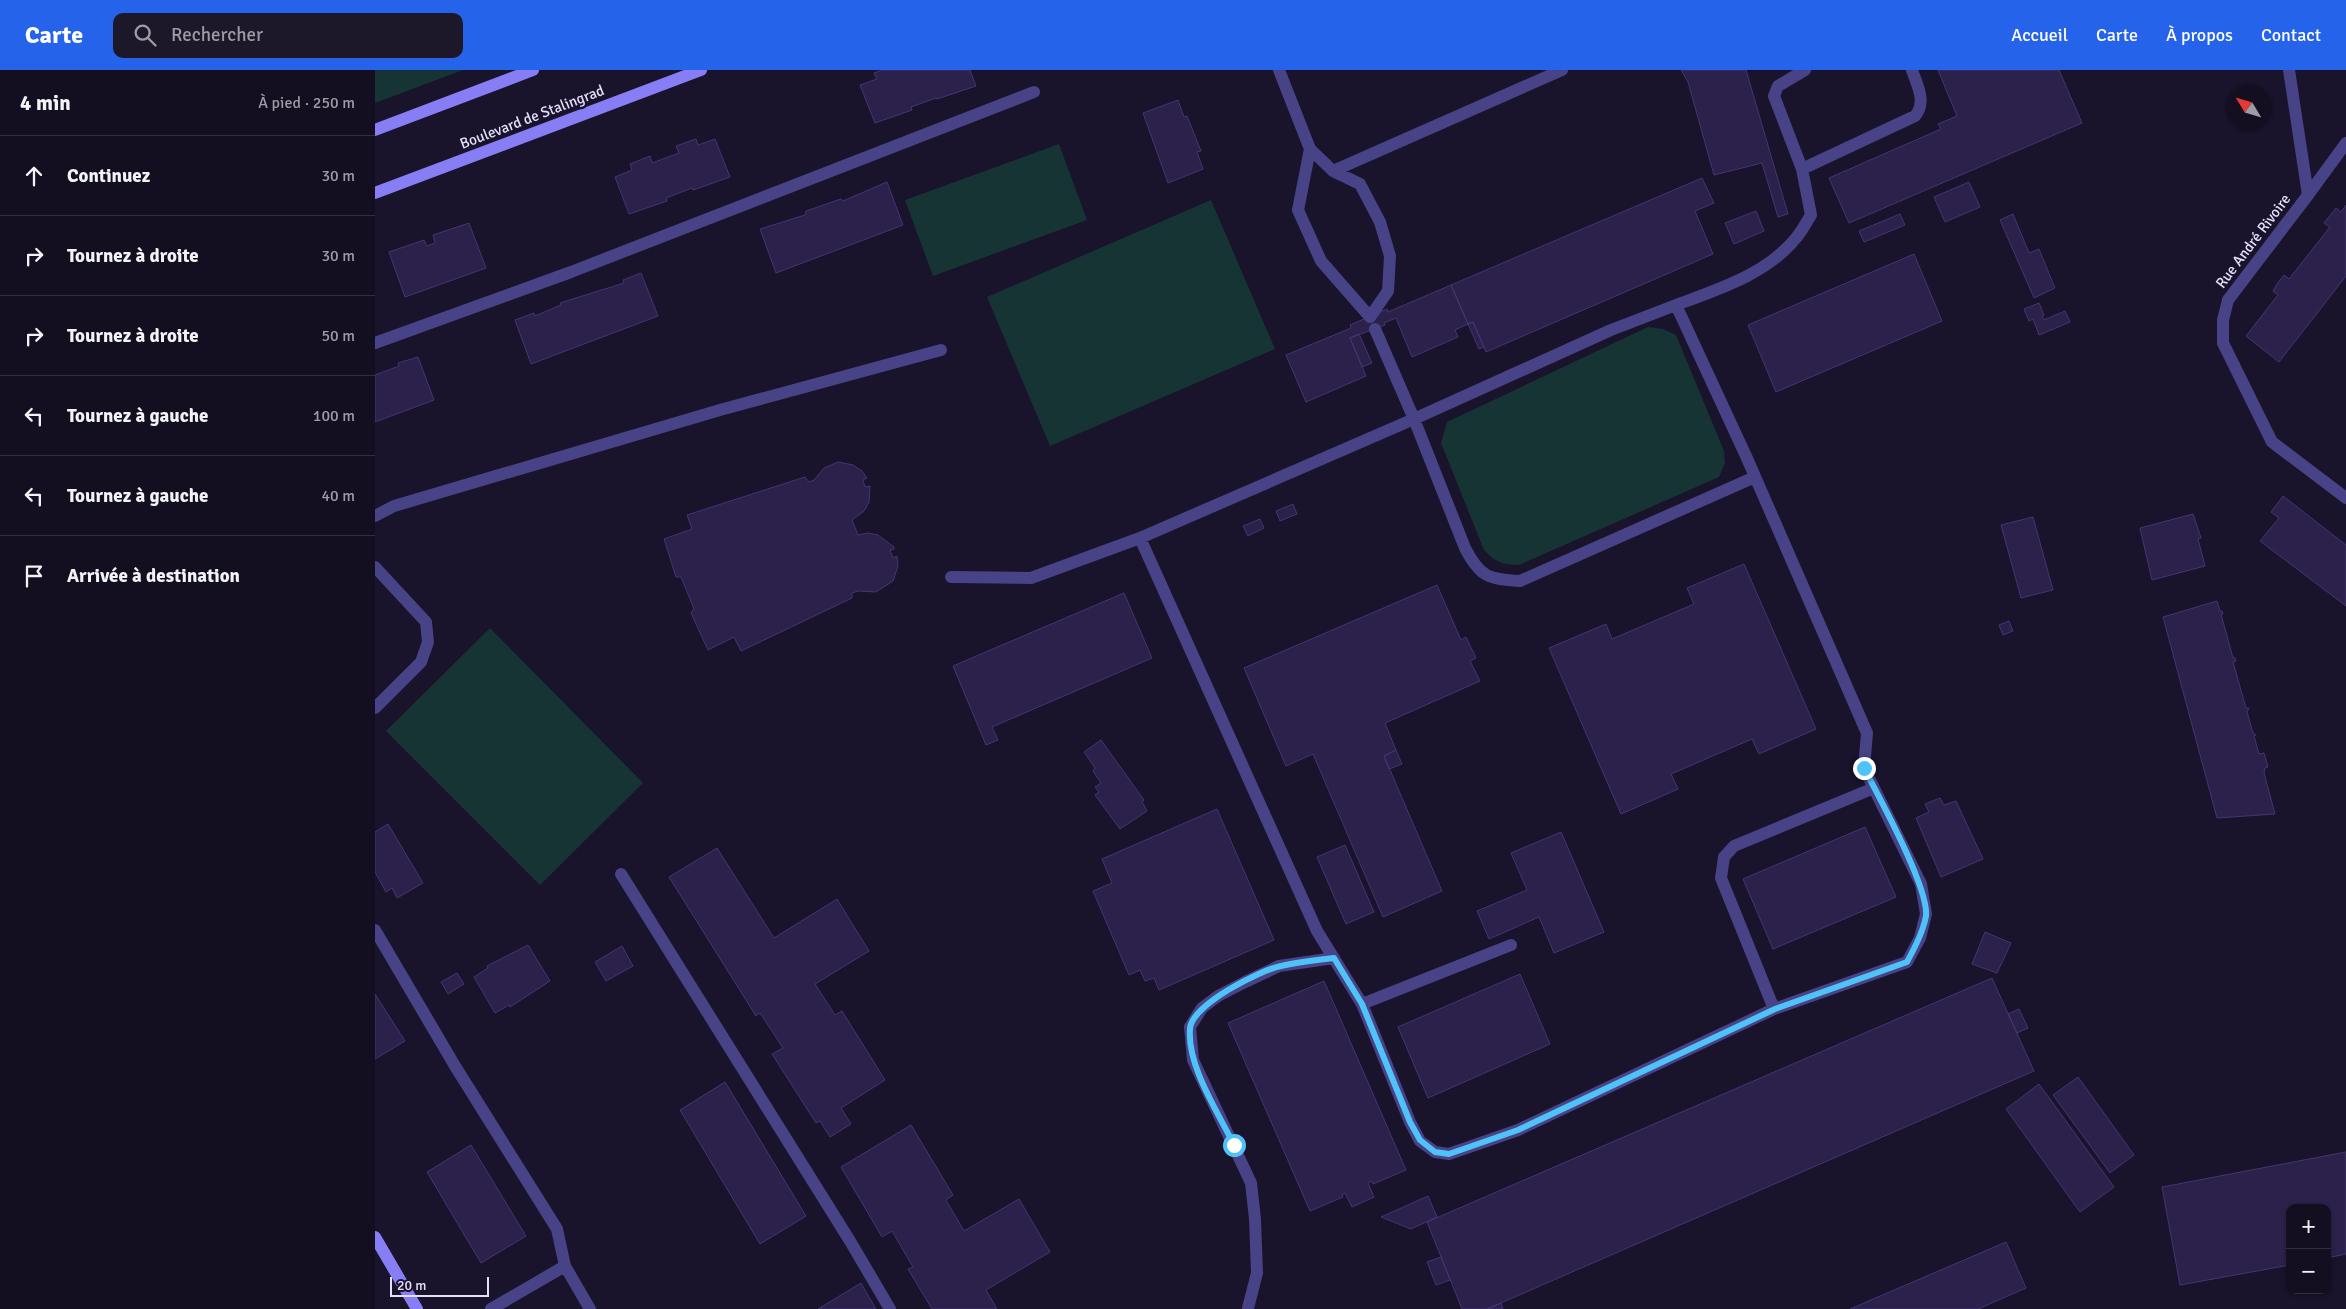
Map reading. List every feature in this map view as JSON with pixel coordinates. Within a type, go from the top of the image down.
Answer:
[{"type":"main road","points":[[375,130],[533,70]]},
{"type":"main road","name":"Boulevard de Stalingrad","points":[[375,194],[701,70]]},
{"type":"main road","points":[[375,1237],[417,1309]]},
{"type":"street","points":[[1279,70],[1311,149],[1333,171],[1360,184],[1380,222],[1391,256],[1388,291],[1370,317],[1321,261],[1298,210],[1311,149]]},
{"type":"street","points":[[1333,171],[1562,70]]},
{"type":"street","points":[[951,577],[1031,578],[1140,538],[1414,419],[1611,330],[1729,286],[1772,261],[1796,238],[1811,215],[1801,169],[1774,96],[1778,86],[1805,70]]},
{"type":"street","points":[[1801,169],[1915,116],[1921,109],[1921,99],[1912,70]]},
{"type":"street","name":"Rue André Rivoire","points":[[2289,70],[2308,195]]},
{"type":"street","points":[[375,343],[571,272],[1034,92]]},
{"type":"street","name":"Rue André Rivoire","points":[[2346,143],[2228,300],[2223,320],[2223,343],[2272,442],[2346,498]]},
{"type":"street","points":[[1140,538],[1317,931],[1362,1004],[1410,1122],[1420,1140],[1435,1152],[1449,1154],[1518,1130],[1775,1009],[1907,962],[1920,938],[1926,914],[1921,884],[1864,768],[1867,733],[1755,477],[1676,305]]},
{"type":"street","points":[[1375,329],[1414,419],[1465,548],[1475,567],[1495,579],[1520,581],[1755,477]]},
{"type":"street","points":[[375,516],[394,506],[720,410],[941,350]]},
{"type":"street","points":[[375,568],[426,622],[428,642],[421,662],[375,708]]},
{"type":"street","points":[[1775,1009],[1721,878],[1723,857],[1734,846],[1874,788]]},
{"type":"street","points":[[621,874],[845,1232],[890,1309]]},
{"type":"street","points":[[375,930],[455,1066],[557,1229],[565,1266],[590,1309]]},
{"type":"street","points":[[1362,1004],[1511,945]]},
{"type":"street","points":[[1248,1308],[1257,1273],[1255,1219],[1251,1183],[1193,1060],[1190,1027],[1203,1008],[1217,996],[1245,982],[1279,966],[1334,958]]},
{"type":"street","points":[[491,1309],[565,1266]]},
{"type":"green space","points":[[375,70],[463,70],[375,103]]},
{"type":"green space","points":[[1059,144],[1087,220],[933,276],[905,200]]},
{"type":"green space","points":[[1211,200],[1275,349],[1050,446],[987,297]]},
{"type":"green space","points":[[1648,327],[1663,329],[1676,335],[1724,451],[1725,463],[1719,477],[1519,565],[1496,560],[1484,550],[1441,443],[1447,422]]},
{"type":"green space","points":[[490,628],[643,783],[540,885],[386,731]]},
{"type":"building","points":[[882,70],[970,70],[976,86],[911,107],[912,110],[875,123],[860,85],[877,79],[874,73]]},
{"type":"building","points":[[1681,70],[1746,70],[1788,214],[1778,217],[1762,163],[1714,175],[1688,82]]},
{"type":"building","points":[[1938,70],[2059,70],[2082,123],[1849,223],[1829,178],[1941,129],[1938,124],[1957,116]]},
{"type":"building","points":[[1178,100],[1184,117],[1187,116],[1201,151],[1197,152],[1203,169],[1168,183],[1143,113]]},
{"type":"building","points":[[696,139],[698,145],[715,139],[730,177],[693,190],[692,188],[666,198],[667,201],[629,214],[615,177],[632,170],[630,164],[650,156],[652,163],[679,153],[676,146]]},
{"type":"building","points":[[1702,178],[1714,203],[1695,211],[1713,254],[1486,352],[1473,322],[1468,324],[1451,285]]},
{"type":"building","points":[[887,182],[903,225],[776,273],[760,229],[805,215],[806,211],[841,199],[843,201]]},
{"type":"building","points":[[1969,182],[1980,207],[1945,222],[1934,197]]},
{"type":"building","points":[[2346,205],[2346,276],[2279,362],[2246,336],[2278,295],[2273,291],[2277,284],[2284,275],[2289,279],[2330,227],[2324,223],[2336,208],[2341,212]]},
{"type":"building","points":[[1756,211],[1764,231],[1734,244],[1725,223]]},
{"type":"building","points":[[1900,214],[1905,225],[1864,242],[1859,231]]},
{"type":"building","points":[[2013,214],[2029,253],[2039,249],[2055,288],[2034,298],[2000,220]]},
{"type":"building","points":[[469,223],[486,268],[405,297],[389,252],[424,240],[427,246],[435,243],[433,235]]},
{"type":"building","points":[[1914,254],[1942,321],[1776,392],[1748,325]]},
{"type":"building","points":[[641,273],[658,316],[531,364],[515,320],[534,313],[535,316],[561,305],[560,303],[624,283],[623,280]]},
{"type":"building","points":[[1451,285],[1468,324],[1455,330],[1458,337],[1412,357],[1396,318],[1384,323],[1385,325],[1350,338],[1366,376],[1306,402],[1286,355],[1351,328],[1350,325],[1387,309],[1388,312]]},
{"type":"building","points":[[2039,303],[2044,320],[2065,311],[2070,322],[2039,335],[2033,319],[2029,321],[2024,309]]},
{"type":"building","points":[[1473,322],[1484,347],[1479,349],[1468,324]]},
{"type":"building","points":[[1359,334],[1372,363],[1362,367],[1350,338]]},
{"type":"building","points":[[418,357],[434,400],[375,422],[375,375],[399,366],[398,363]]},
{"type":"building","points":[[838,462],[853,465],[862,471],[867,478],[863,480],[865,487],[870,486],[869,502],[864,511],[852,520],[858,535],[868,533],[878,535],[894,547],[894,549],[890,550],[893,558],[897,556],[898,566],[893,581],[876,592],[858,591],[852,593],[852,598],[741,651],[734,637],[708,650],[691,613],[694,609],[681,577],[676,577],[664,539],[692,529],[687,515],[805,477],[809,482],[814,480],[824,468]]},
{"type":"building","points":[[2283,496],[2346,545],[2346,606],[2260,541],[2279,518],[2271,512]]},
{"type":"building","points":[[1293,504],[1297,514],[1280,521],[1276,511]]},
{"type":"building","points":[[2193,514],[2201,538],[2198,539],[2205,566],[2152,580],[2140,528]]},
{"type":"building","points":[[2033,517],[2053,590],[2021,598],[2001,525]]},
{"type":"building","points":[[1260,519],[1264,528],[1248,536],[1243,526]]},
{"type":"building","points":[[1744,564],[1816,729],[1759,754],[1752,739],[1671,774],[1678,789],[1621,814],[1549,648],[1606,624],[1612,639],[1694,604],[1687,588]]},
{"type":"building","points":[[1437,585],[1461,640],[1466,637],[1476,658],[1470,661],[1480,681],[1385,723],[1396,750],[1384,756],[1442,891],[1383,917],[1313,754],[1286,766],[1244,668]]},
{"type":"building","points":[[1124,593],[1152,658],[992,727],[998,740],[986,745],[953,666]]},
{"type":"building","points":[[2217,601],[2223,614],[2221,614],[2233,658],[2236,661],[2233,662],[2246,708],[2249,708],[2247,712],[2253,733],[2256,735],[2254,736],[2259,754],[2264,753],[2268,767],[2265,768],[2264,773],[2275,814],[2217,818],[2163,617]]},
{"type":"building","points":[[2009,621],[2013,631],[2003,635],[1999,625]]},
{"type":"building","points":[[1101,740],[1144,800],[1142,802],[1147,811],[1120,829],[1095,795],[1099,792],[1095,787],[1101,783],[1093,771],[1095,768],[1084,752]]},
{"type":"building","points":[[1396,750],[1402,764],[1389,769],[1384,756]]},
{"type":"building","points":[[1940,798],[1944,805],[1956,801],[1983,859],[1941,877],[1916,818],[1929,812],[1925,804]]},
{"type":"building","points":[[1217,809],[1274,940],[1159,990],[1154,978],[1145,981],[1140,970],[1129,975],[1093,891],[1112,883],[1102,859]]},
{"type":"building","points":[[388,824],[423,883],[397,898],[392,888],[386,892],[375,872],[375,832]]},
{"type":"building","points":[[1865,827],[1896,897],[1773,949],[1743,879]]},
{"type":"building","points":[[1561,832],[1604,932],[1554,953],[1539,917],[1489,939],[1477,911],[1527,890],[1511,853]]},
{"type":"building","points":[[1345,845],[1374,912],[1346,924],[1317,857]]},
{"type":"building","points":[[717,848],[774,938],[837,899],[869,951],[815,984],[835,1015],[842,1011],[885,1080],[841,1108],[851,1124],[830,1137],[820,1121],[816,1123],[772,1054],[783,1048],[760,1013],[756,1016],[669,877]]},
{"type":"building","points":[[1985,932],[2011,943],[1997,973],[1972,964]]},
{"type":"building","points":[[528,945],[550,981],[510,1007],[509,1005],[495,1013],[474,977],[488,968],[487,966]]},
{"type":"building","points":[[622,946],[633,966],[606,981],[595,962]]},
{"type":"building","points":[[457,973],[464,984],[448,994],[441,982]]},
{"type":"building","points":[[1520,974],[1550,1044],[1428,1098],[1398,1027]]},
{"type":"building","points":[[1992,978],[2034,1071],[1487,1309],[1462,1309],[1427,1222]]},
{"type":"building","points":[[1324,981],[1406,1170],[1373,1184],[1372,1181],[1368,1183],[1374,1197],[1352,1207],[1345,1193],[1342,1195],[1343,1197],[1310,1211],[1228,1023]]},
{"type":"building","points":[[375,994],[405,1041],[375,1059]]},
{"type":"building","points":[[2019,1009],[2028,1028],[2017,1033],[2008,1014]]},
{"type":"building","points":[[2078,1077],[2134,1155],[2110,1173],[2053,1095]]},
{"type":"building","points":[[725,1082],[806,1216],[760,1244],[680,1110]]},
{"type":"building","points":[[2039,1084],[2114,1187],[2080,1212],[2006,1109]]},
{"type":"building","points":[[911,1125],[953,1195],[946,1200],[964,1231],[1019,1199],[1050,1252],[986,1290],[997,1309],[932,1309],[908,1269],[913,1267],[892,1231],[882,1237],[841,1167]]},
{"type":"building","points":[[471,1145],[526,1236],[481,1263],[427,1172]]},
{"type":"building","points":[[2346,1152],[2346,1254],[2331,1257],[2331,1204],[2286,1204],[2286,1266],[2180,1285],[2162,1187]]},
{"type":"building","points":[[1428,1196],[1437,1217],[1411,1229],[1381,1217]]},
{"type":"building","points":[[2006,1242],[2026,1288],[1978,1309],[1850,1309]]},
{"type":"building","points":[[1441,1257],[1450,1280],[1436,1285],[1427,1262]]},
{"type":"building","points":[[861,1283],[876,1309],[818,1309]]},
{"type":"building","points":[[1501,1303],[1503,1309],[1487,1309]]},
{"type":"route","points":[[1234,1145],[1193,1060],[1190,1027],[1203,1008],[1217,996],[1279,966],[1334,958],[1362,1004],[1410,1122],[1420,1140],[1435,1152],[1449,1154],[1518,1130],[1775,1009],[1907,962],[1920,938],[1926,914],[1921,884],[1864,768]]}]
